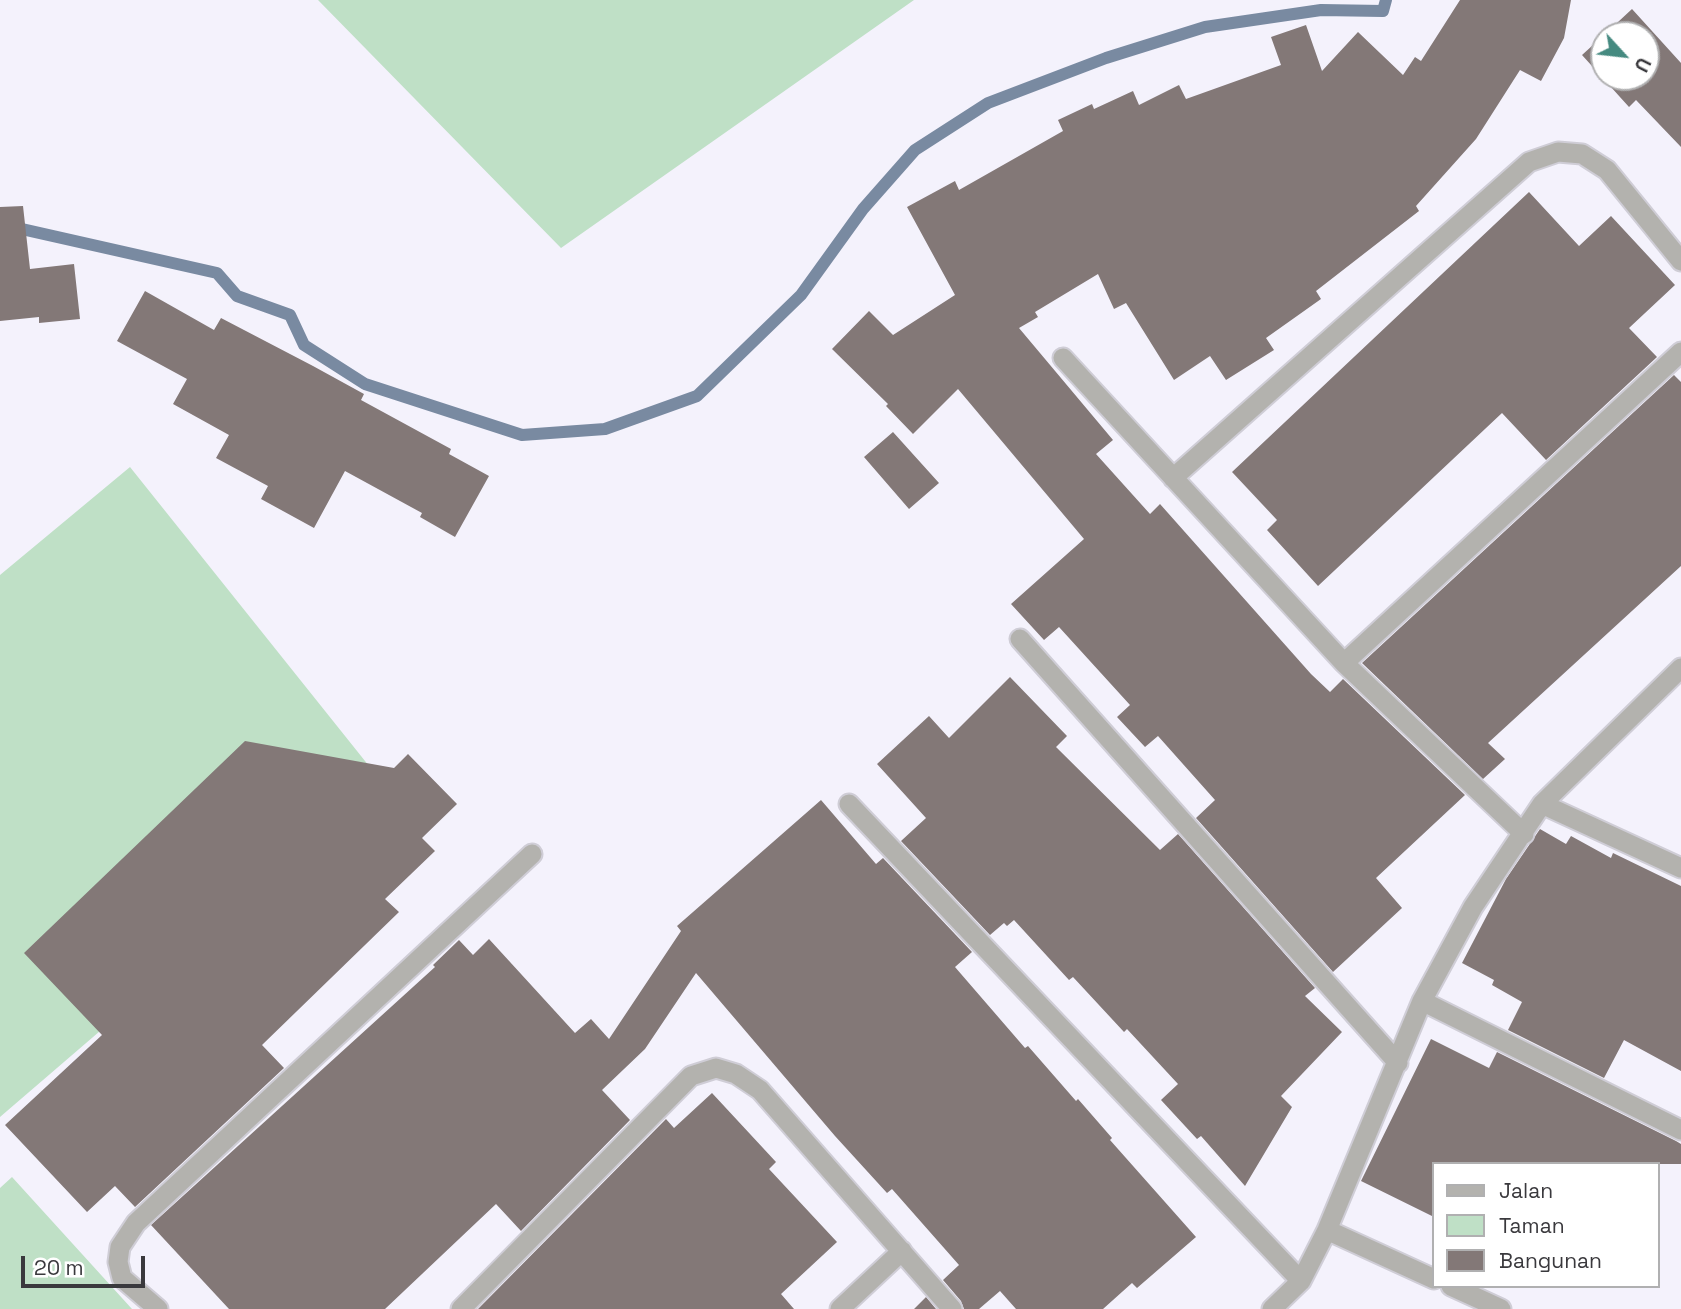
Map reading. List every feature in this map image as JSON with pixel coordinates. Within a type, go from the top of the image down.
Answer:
[{"type":"street","points":[[1173,478],[1529,162],[1558,152],[1582,154],[1607,170],[1681,261]]},
{"type":"street","points":[[1344,663],[1681,352]]},
{"type":"street","points":[[1063,358],[1344,663],[1524,834]]},
{"type":"street","points":[[1020,639],[1398,1063]]},
{"type":"street","points":[[1272,1309],[1301,1281],[1327,1230],[1422,1001],[1474,907],[1542,804],[1681,668]]},
{"type":"street","points":[[849,804],[1301,1281]]},
{"type":"street","points":[[1542,804],[1681,868]]},
{"type":"street","points":[[158,1309],[122,1278],[118,1262],[120,1247],[136,1223],[532,853]]},
{"type":"street","points":[[1422,1001],[1681,1130]]},
{"type":"street","points":[[461,1309],[691,1076],[716,1068],[736,1074],[760,1090],[952,1309]]},
{"type":"street","points":[[1327,1230],[1432,1278]]},
{"type":"street","points":[[840,1309],[902,1251]]},
{"type":"street","points":[[1455,1288],[1501,1309]]},
{"type":"green space","points":[[318,0],[914,0],[561,248]]},
{"type":"green space","points":[[130,467],[385,786],[0,1117],[0,575]]},
{"type":"green space","points":[[12,1177],[132,1309],[0,1309],[0,1188]]},
{"type":"building","points":[[1460,0],[1571,0],[1564,38],[1541,81],[1520,70],[1476,139],[1416,206],[1419,211],[1316,291],[1321,299],[1266,338],[1274,350],[1226,380],[1210,356],[1174,380],[1126,303],[1114,309],[1098,274],[1035,312],[1038,317],[1019,328],[1113,440],[1096,454],[1150,514],[1160,504],[1311,674],[1330,692],[1343,679],[1465,795],[1376,878],[1402,908],[1333,972],[1196,818],[1215,800],[1158,736],[1145,747],[1117,717],[1130,705],[1059,627],[1044,640],[1011,604],[1084,539],[958,389],[913,434],[886,406],[888,404],[832,349],[869,311],[893,335],[955,295],[907,207],[955,181],[959,190],[1063,131],[1058,120],[1092,104],[1094,109],[1133,91],[1139,105],[1179,85],[1186,99],[1281,65],[1271,37],[1306,25],[1322,71],[1358,32],[1403,75],[1415,57],[1421,61]]},
{"type":"building","points":[[1632,9],[1643,21],[1619,21]]},
{"type":"building","points":[[1660,40],[1681,63],[1681,147],[1636,100],[1629,107],[1615,91],[1660,91]]},
{"type":"building","points":[[1590,48],[1590,64],[1582,55]]},
{"type":"building","points":[[1529,192],[1579,246],[1611,216],[1675,285],[1629,328],[1657,357],[1546,460],[1502,413],[1318,586],[1267,530],[1277,520],[1232,472]]},
{"type":"building","points":[[23,206],[30,269],[74,264],[80,319],[39,323],[39,317],[0,321],[0,207]]},
{"type":"building","points":[[145,291],[214,330],[221,318],[313,366],[364,394],[361,400],[451,449],[449,454],[489,476],[455,537],[420,517],[422,513],[345,471],[314,528],[261,499],[268,486],[216,458],[229,435],[173,404],[187,379],[117,341]]},
{"type":"building","points":[[1674,375],[1681,382],[1681,566],[1488,743],[1505,759],[1483,779],[1362,663]]},
{"type":"building","points":[[893,432],[939,483],[909,509],[864,457]]},
{"type":"building","points":[[1010,677],[1067,736],[1056,747],[1160,850],[1178,834],[1315,988],[1305,996],[1342,1032],[1281,1096],[1292,1107],[1245,1186],[1201,1136],[1197,1139],[1161,1100],[1178,1084],[1127,1029],[1124,1032],[1073,977],[1069,980],[1014,920],[1007,926],[1004,923],[990,935],[901,841],[926,818],[877,764],[929,716],[949,738]]},
{"type":"building","points":[[245,741],[394,768],[408,754],[457,804],[422,838],[435,851],[385,899],[399,912],[262,1045],[284,1068],[135,1207],[115,1186],[87,1212],[5,1125],[102,1035],[24,953]]},
{"type":"building","points":[[821,800],[876,864],[883,858],[972,952],[955,967],[1025,1048],[1028,1046],[1076,1101],[1078,1099],[1112,1138],[1110,1140],[1196,1237],[1137,1288],[1132,1283],[1103,1309],[1016,1309],[1000,1291],[979,1309],[964,1309],[961,1301],[943,1280],[959,1265],[892,1189],[887,1193],[835,1136],[696,973],[645,1049],[602,1090],[630,1120],[521,1231],[496,1204],[385,1309],[229,1309],[151,1225],[435,967],[433,965],[459,940],[473,955],[489,939],[575,1033],[591,1019],[609,1039],[681,931],[677,926]]},
{"type":"building","points":[[1540,829],[1566,844],[1571,836],[1611,858],[1613,853],[1681,886],[1681,1071],[1624,1040],[1604,1078],[1508,1030],[1522,1002],[1492,985],[1494,980],[1462,963],[1506,879]]},
{"type":"building","points":[[1431,1039],[1489,1068],[1497,1052],[1681,1144],[1681,1164],[1432,1162],[1432,1216],[1361,1181]]},
{"type":"building","points":[[712,1093],[776,1162],[769,1169],[837,1242],[781,1294],[794,1309],[478,1309],[666,1119],[674,1128]]},
{"type":"building","points":[[926,1297],[936,1309],[914,1309]]},
{"type":"waterway","points":[[0,224],[217,273],[237,296],[290,315],[304,345],[365,384],[522,435],[605,429],[697,396],[801,295],[863,209],[915,150],[988,103],[1106,58],[1205,27],[1321,10],[1383,11],[1386,0]]}]
